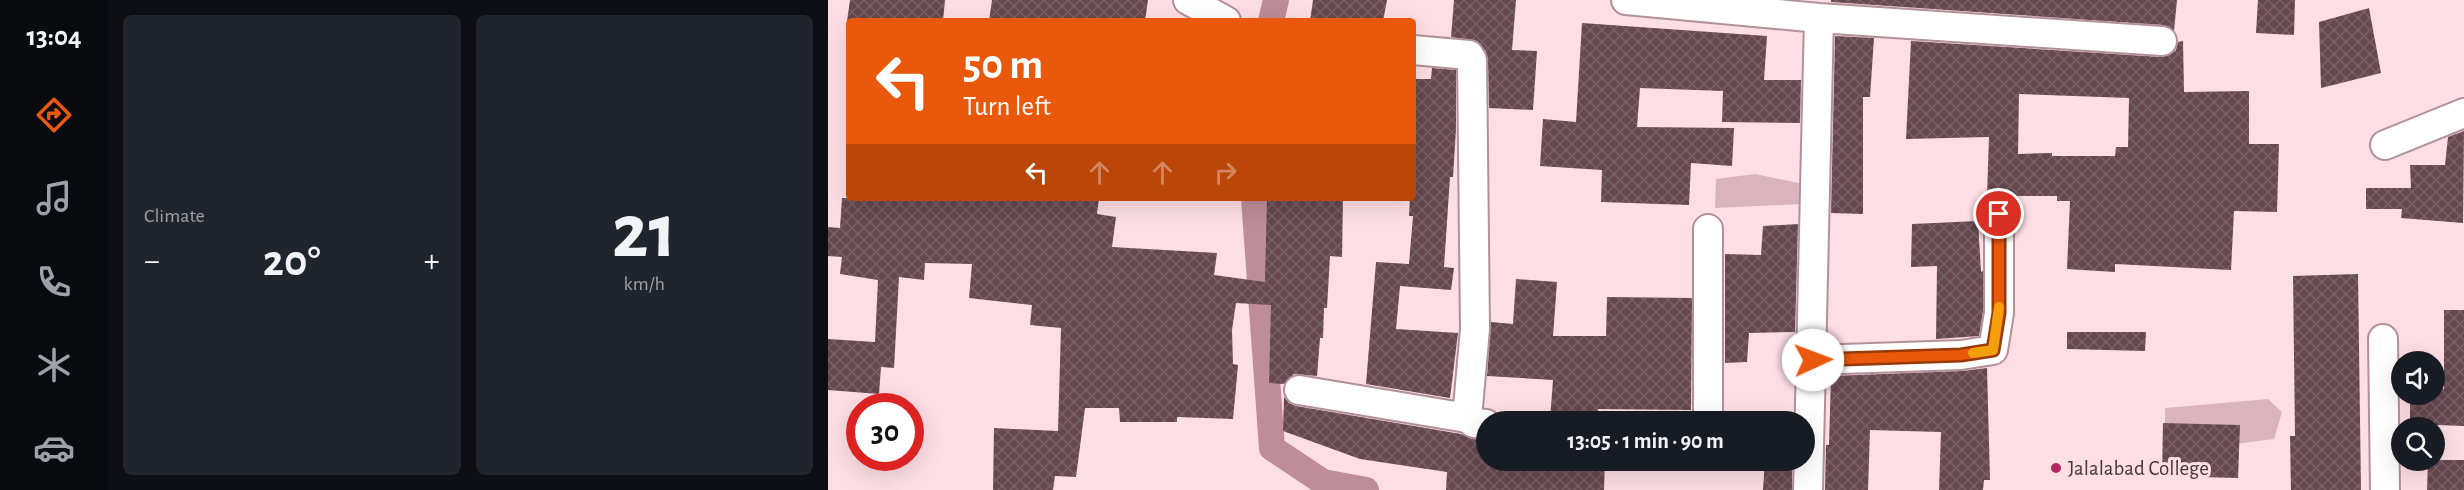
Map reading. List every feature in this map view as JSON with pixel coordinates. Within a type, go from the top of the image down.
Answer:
[{"type":"street","points":[[1188,0],[1221,18]]},
{"type":"street","points":[[1626,0],[1819,18],[1874,10],[2162,41]]},
{"type":"street","points":[[1809,411],[1813,360],[1819,18]]},
{"type":"street","points":[[1416,50],[1469,55],[1472,60],[1477,411]]},
{"type":"street","points":[[2385,145],[2464,113]]},
{"type":"street","points":[[1813,360],[1961,355],[1993,350],[1999,313],[1999,214]]},
{"type":"street","points":[[1708,230],[1708,411]]},
{"type":"street","points":[[2383,339],[2385,490]]},
{"type":"street","points":[[1299,390],[1476,421]]},
{"type":"street","points":[[1808,471],[1808,490]]},
{"type":"shaded area","points":[[1755,174],[1803,184],[1803,204],[1715,208],[1716,179]]},
{"type":"shaded area","points":[[2268,399],[2282,412],[2274,439],[2165,453],[2165,408]]},
{"type":"building","points":[[850,0],[945,0],[943,18],[847,18]]},
{"type":"building","points":[[992,0],[1148,0],[1145,18],[989,18]]},
{"type":"building","points":[[1313,0],[1387,0],[1384,18],[1310,18]]},
{"type":"building","points":[[1454,0],[1516,0],[1512,50],[1537,51],[1533,110],[1489,108],[1486,52],[1477,41],[1451,37]]},
{"type":"building","points":[[1831,0],[2177,0],[2174,31],[2163,25],[1831,2]]},
{"type":"building","points":[[2258,0],[2295,0],[2294,35],[2256,33]]},
{"type":"building","points":[[2369,8],[2381,73],[2321,88],[2319,22]]},
{"type":"building","points":[[1582,23],[1767,36],[1764,80],[1801,80],[1800,123],[1722,122],[1723,91],[1640,88],[1637,127],[1734,128],[1732,166],[1691,163],[1689,205],[1601,202],[1602,170],[1540,166],[1543,119],[1576,122]]},
{"type":"building","points":[[1835,36],[1874,38],[1870,97],[1863,97],[1863,214],[1831,213]]},
{"type":"building","points":[[1911,41],[2161,57],[2170,55],[2176,50],[2178,42],[2183,41],[2184,92],[2249,91],[2249,144],[2279,144],[2277,212],[2234,211],[2231,270],[2115,264],[2115,272],[2067,269],[2070,201],[2057,201],[2057,196],[1987,196],[1989,137],[1906,139]],"holes":[[[2019,94],[2129,98],[2128,147],[2116,147],[2115,156],[2018,154]]]},
{"type":"building","points":[[1432,68],[1456,70],[1456,129],[1453,177],[1450,177],[1444,267],[1454,268],[1451,290],[1400,286],[1396,329],[1458,333],[1450,398],[1366,384],[1376,262],[1409,264],[1413,216],[1409,216],[1410,201],[1416,201],[1416,79],[1431,79]]},
{"type":"building","points":[[2464,131],[2463,223],[2401,218],[2402,209],[2366,209],[2366,188],[2411,188],[2410,165],[2445,165],[2448,137]]},
{"type":"building","points":[[842,198],[846,198],[846,201],[1099,201],[1097,214],[1116,217],[1112,247],[1217,253],[1214,275],[1265,282],[1267,201],[1343,201],[1342,257],[1330,256],[1327,308],[1324,308],[1323,338],[1320,338],[1317,376],[1294,374],[1284,384],[1269,383],[1271,305],[1236,303],[1232,330],[1233,364],[1238,365],[1233,419],[1177,417],[1177,422],[1120,422],[1119,408],[1085,408],[1076,477],[1055,476],[1053,490],[993,490],[994,428],[1058,431],[1061,328],[1030,325],[1032,305],[969,298],[972,264],[925,263],[924,280],[899,277],[894,368],[881,367],[879,393],[828,390],[828,339],[875,342],[878,280],[840,274],[842,257],[828,256],[828,227],[840,228]]},
{"type":"building","points":[[1978,221],[1981,272],[1983,271],[1983,312],[1979,336],[1936,339],[1937,266],[1911,267],[1912,224]]},
{"type":"building","points":[[1798,224],[1795,332],[1749,333],[1747,362],[1725,363],[1725,254],[1761,255],[1763,226]]},
{"type":"building","points":[[2358,274],[2361,490],[2291,490],[2290,436],[2295,436],[2293,276]]},
{"type":"building","points":[[1516,279],[1557,282],[1553,336],[1606,336],[1607,297],[1692,298],[1691,410],[1551,411],[1553,380],[1487,376],[1491,322],[1513,324]]},
{"type":"building","points":[[2444,310],[2464,310],[2464,426],[2445,425],[2445,417],[2410,417],[2410,405],[2445,405]]},
{"type":"building","points":[[2067,332],[2146,332],[2145,351],[2067,349]]},
{"type":"building","points":[[1987,368],[1990,480],[1984,480],[1983,490],[1939,490],[1941,432],[1870,430],[1868,490],[1825,490],[1831,376]]},
{"type":"building","points":[[1284,397],[1296,406],[1461,434],[1476,439],[1476,471],[1605,471],[1604,490],[1446,490],[1447,472],[1360,459],[1283,431]]},
{"type":"building","points":[[2163,423],[2240,425],[2238,478],[2162,476]]},
{"type":"building","points":[[2445,460],[2464,460],[2464,490],[2427,490],[2428,471],[2445,471]]},
{"type":"building","points":[[1764,471],[1792,471],[1792,490],[1763,490]]},
{"type":"waterway","points":[[1272,18],[1276,0]]},
{"type":"waterway","points":[[1254,201],[1272,448],[1323,482],[1366,490]]},
{"type":"slow traffic","points":[[1973,353],[1993,350],[1999,307]]},
{"type":"place","name":"Jalalabad College","points":[[2056,468]]},
{"type":"route","points":[[1813,360],[1961,355],[1993,350],[1999,313],[1999,214]]}]
